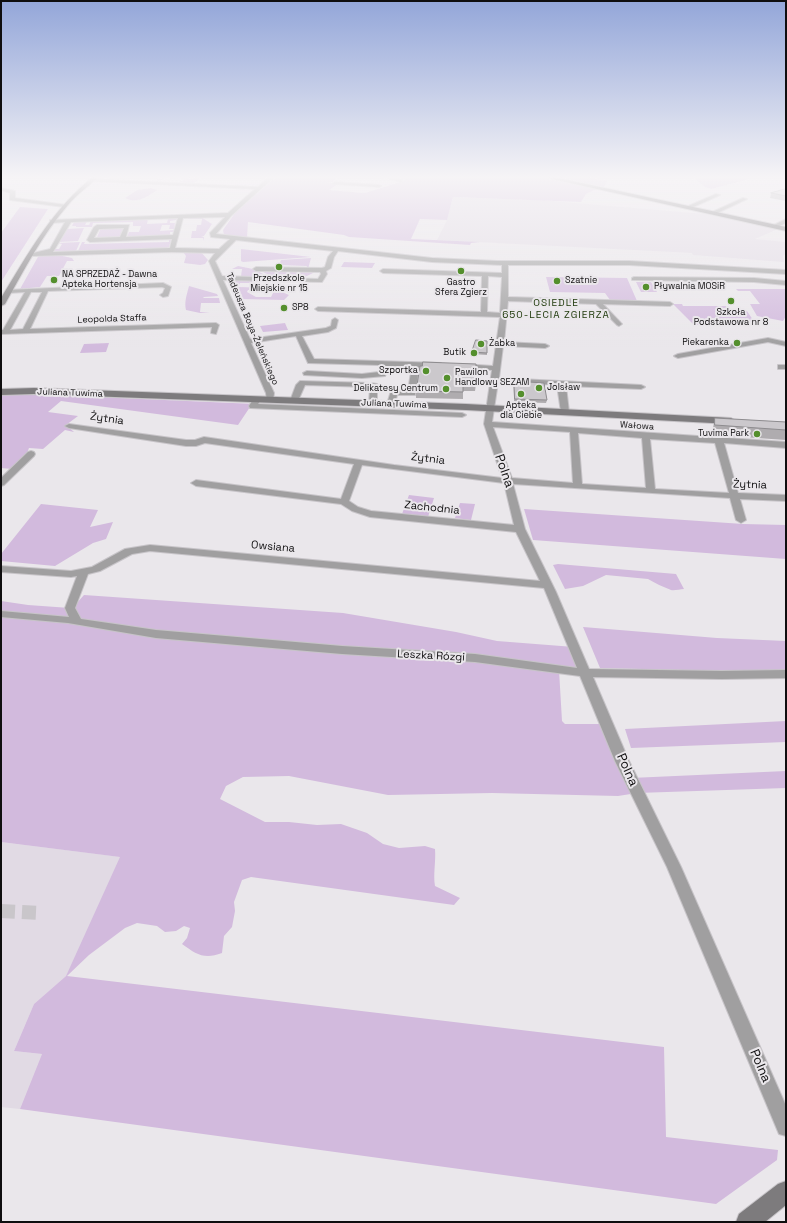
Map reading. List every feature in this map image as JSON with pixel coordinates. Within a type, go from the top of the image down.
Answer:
[{"type":"street","points":[[1,304],[45,233]]},
{"type":"street","points":[[39,254],[52,250],[62,233]]},
{"type":"street","points":[[94,233],[90,240],[176,237]]},
{"type":"street","points":[[124,238],[125,233]]},
{"type":"street","points":[[172,250],[177,233]]},
{"type":"street","points":[[214,233],[214,236],[421,259],[505,263],[629,263],[786,272]]},
{"type":"street","name":"Tadeusza Boya-Żeleńskiego","points":[[235,238],[212,261],[270,393],[270,400]]},
{"type":"street","points":[[52,250],[54,253],[59,254]]},
{"type":"street","points":[[32,254],[172,250],[221,251]]},
{"type":"street","points":[[256,270],[323,270],[328,268],[331,257],[336,250]]},
{"type":"street","name":"Polna","points":[[505,263],[505,300],[488,424],[508,481],[520,529],[548,585],[622,761],[674,867],[786,1127]]},
{"type":"street","points":[[220,278],[317,281],[321,280],[324,273],[323,270]]},
{"type":"street","points":[[383,271],[505,275]]},
{"type":"street","points":[[484,314],[485,274]]},
{"type":"street","points":[[634,279],[754,280],[786,283]]},
{"type":"street","points":[[9,290],[163,285],[168,287],[166,295],[163,295]]},
{"type":"street","points":[[26,331],[46,289]]},
{"type":"street","points":[[3,332],[29,290]]},
{"type":"street","points":[[505,300],[670,304]]},
{"type":"street","points":[[598,302],[619,324]]},
{"type":"street","points":[[318,309],[503,315]]},
{"type":"street","points":[[247,341],[328,330],[334,327],[335,320]]},
{"type":"street","name":"Leopolda Staffa","points":[[3,332],[216,325],[214,333]]},
{"type":"street","points":[[298,334],[311,361],[496,368]]},
{"type":"street","points":[[678,356],[768,340],[786,344]]},
{"type":"street","points":[[500,344],[545,346]]},
{"type":"street","points":[[307,373],[362,376],[382,374],[384,367],[382,364]]},
{"type":"street","points":[[391,404],[394,393],[412,393],[416,365]]},
{"type":"street","points":[[494,380],[641,387]]},
{"type":"street","points":[[294,401],[300,385],[303,383],[371,385],[374,386],[373,404]]},
{"type":"street","points":[[559,383],[562,386],[565,412]]},
{"type":"street","name":"Juliana Tuwima","points":[[1,392],[34,391],[391,404],[441,410],[490,408],[743,422]]},
{"type":"street","points":[[257,400],[254,406],[441,410],[462,415]]},
{"type":"street","name":"Wałowa","points":[[488,424],[786,445]]},
{"type":"street","name":"Żytnia","points":[[69,426],[186,443],[196,443],[204,440],[508,481],[786,498]]},
{"type":"street","points":[[574,430],[578,486]]},
{"type":"street","points":[[646,436],[651,490]]},
{"type":"street","points":[[719,441],[741,520]]},
{"type":"street","points":[[1,482],[31,454]]},
{"type":"street","points":[[344,502],[359,462]]},
{"type":"street","name":"Zachodnia","points":[[196,483],[344,502],[355,509],[370,514],[520,529]]},
{"type":"street","name":"Owsiana","points":[[1,569],[71,574],[96,569],[130,551],[150,548],[548,585]]},
{"type":"street","points":[[77,621],[70,608],[84,572]]},
{"type":"street","name":"Leszka Rózgi","points":[[1,614],[77,621],[156,634],[342,650],[474,658],[586,673],[722,675],[786,674]]},
{"type":"street","points":[[747,1222],[786,1192]]},
{"type":"shaded area","points":[[1,233],[33,233],[1,282]]},
{"type":"shaded area","points":[[64,233],[82,233],[78,241],[59,242]]},
{"type":"shaded area","points":[[99,233],[122,233],[120,237],[99,239],[93,238],[97,237]]},
{"type":"shaded area","points":[[129,233],[170,233],[170,235],[164,236],[127,237]]},
{"type":"shaded area","points":[[192,233],[206,233],[204,236],[201,236],[204,237],[203,241],[203,238],[191,238]]},
{"type":"shaded area","points":[[224,233],[247,233],[247,238],[224,235]]},
{"type":"shaded area","points":[[330,233],[414,233],[411,239],[480,242],[471,243],[470,245],[349,237]]},
{"type":"shaded area","points":[[440,233],[769,233],[755,239],[786,242],[786,254],[783,256],[784,262],[693,255],[692,253],[437,240]]},
{"type":"shaded area","points":[[169,239],[171,240],[169,247],[165,249],[78,251],[82,242],[85,242],[84,244],[169,242]]},
{"type":"shaded area","points":[[80,242],[76,251],[54,252],[55,249],[59,249],[62,244],[58,243]]},
{"type":"shaded area","points":[[241,249],[311,257],[243,262],[241,261]]},
{"type":"shaded area","points":[[200,251],[208,260],[205,264],[200,265],[184,263],[186,256],[183,252]]},
{"type":"shaded area","points":[[39,255],[58,255],[72,258],[74,261],[67,261],[59,276],[47,276],[40,287],[20,289]]},
{"type":"shaded area","points":[[311,258],[308,269],[306,269],[307,266],[279,265],[281,260]]},
{"type":"shaded area","points":[[344,262],[375,263],[372,268],[341,267]]},
{"type":"shaded area","points":[[238,266],[253,269],[276,280],[231,277],[241,276],[242,269],[232,269]]},
{"type":"shaded area","points":[[259,270],[317,273],[313,273],[303,278],[305,279],[279,280]]},
{"type":"shaded area","points":[[546,277],[627,278],[637,301],[610,300],[605,293],[550,292]]},
{"type":"shaded area","points":[[230,279],[249,281],[254,280],[253,283],[240,283],[238,287],[274,288],[273,290],[248,290],[247,292],[256,297],[271,297],[274,291],[289,295],[284,300],[241,299],[238,297]]},
{"type":"shaded area","name":"Pływalnia MOSiR","points":[[636,282],[651,282],[657,292],[641,292]]},
{"type":"shaded area","points":[[189,286],[217,294],[218,296],[203,298],[219,298],[220,303],[201,303],[200,312],[210,313],[200,313],[186,310],[185,307]]},
{"type":"shaded area","points":[[736,289],[786,289],[786,316],[783,321],[757,316],[750,304],[760,304],[750,291],[738,291]]},
{"type":"shaded area","points":[[673,304],[682,304],[683,306],[726,306],[730,312],[747,311],[753,320],[747,325],[694,325]]},
{"type":"shaded area","points":[[285,323],[288,330],[263,332],[260,326]]},
{"type":"shaded area","points":[[109,343],[106,352],[80,353],[84,344]]},
{"type":"shaded area","points":[[28,394],[255,404],[250,407],[238,425],[61,401],[48,412],[78,416],[66,425],[74,432],[65,430],[43,449],[29,448],[27,453],[12,469],[1,468],[1,395]]},
{"type":"shaded area","points":[[409,495],[434,498],[428,517],[402,514]]},
{"type":"shaded area","points":[[460,503],[475,504],[471,520],[455,518]]},
{"type":"shaded area","points":[[41,504],[98,510],[90,527],[113,522],[106,539],[93,543],[55,566],[1,561],[1,554]]},
{"type":"shaded area","points":[[524,509],[743,524],[786,525],[786,559],[533,540]]},
{"type":"shaded area","points":[[558,564],[676,574],[684,589],[671,590],[648,579],[606,575],[583,586],[565,589],[553,565]]},
{"type":"shaded area","points":[[84,595],[343,613],[456,632],[497,641],[574,647],[586,673],[559,670],[562,721],[565,724],[607,724],[631,778],[786,771],[786,788],[637,793],[618,796],[492,793],[388,795],[289,776],[243,777],[226,786],[220,799],[265,822],[289,822],[317,825],[341,824],[367,833],[383,844],[399,848],[425,846],[435,849],[435,886],[460,898],[454,905],[251,877],[242,880],[234,902],[235,911],[232,927],[224,936],[222,953],[210,956],[200,955],[182,944],[187,938],[190,928],[184,926],[176,931],[165,932],[157,926],[137,923],[125,928],[89,955],[67,976],[664,1047],[666,1137],[778,1150],[777,1160],[716,1204],[20,1109],[42,1054],[14,1051],[34,1004],[66,976],[120,857],[1,842],[1,601],[28,605],[70,608],[75,605]]},
{"type":"shaded area","points":[[583,627],[717,638],[786,641],[786,671],[600,668]]},
{"type":"shaded area","points":[[786,721],[786,742],[631,748],[625,729]]},
{"type":"shaded area","points":[[1,842],[121,857],[101,917],[66,976],[34,1004],[14,1051],[42,1054],[20,1109],[1,1107]]},
{"type":"building","points":[[476,340],[487,341],[487,353],[472,352]]},
{"type":"building","points":[[423,362],[476,364],[476,384],[463,383],[463,392],[416,391],[420,366],[422,366]]},
{"type":"building","points":[[514,381],[544,383],[547,400],[515,399]]},
{"type":"building","points":[[715,418],[786,422],[786,430],[715,425]]},
{"type":"tunnel","points":[[1,911],[41,913]]},
{"type":"place","name":"Przedszkole Miejskie nr 15","points":[[279,267]]},
{"type":"place","name":"Gastro Sfera Zgierz","points":[[461,271]]},
{"type":"place","name":"NA SPRZEDAŻ - Dawna Apteka Hortensja","points":[[54,280]]},
{"type":"place","name":"Szatnie","points":[[557,281]]},
{"type":"place","name":"Pływalnia MOSiR","points":[[646,287]]},
{"type":"place","name":"Szkoła Podstawowa nr 8","points":[[731,301]]},
{"type":"place","name":"SP8","points":[[284,308]]},
{"type":"place","name":"Piekarenka","points":[[737,343]]},
{"type":"place","name":"Żabka","points":[[481,344]]},
{"type":"place","name":"Butik","points":[[474,353]]},
{"type":"place","name":"Szportka","points":[[426,371]]},
{"type":"place","name":"Pawilon Handlowy SEZAM","points":[[447,378]]},
{"type":"place","name":"Jolsław","points":[[539,388]]},
{"type":"place","name":"Delikatesy Centrum","points":[[446,389]]},
{"type":"place","name":"Apteka dla Ciebie","points":[[521,394]]},
{"type":"place","name":"Tuvima Park","points":[[757,434]]},
{"type":"district","name":"OSIEDLE 650-LECIA ZGIERZA","points":[[556,308]]}]
